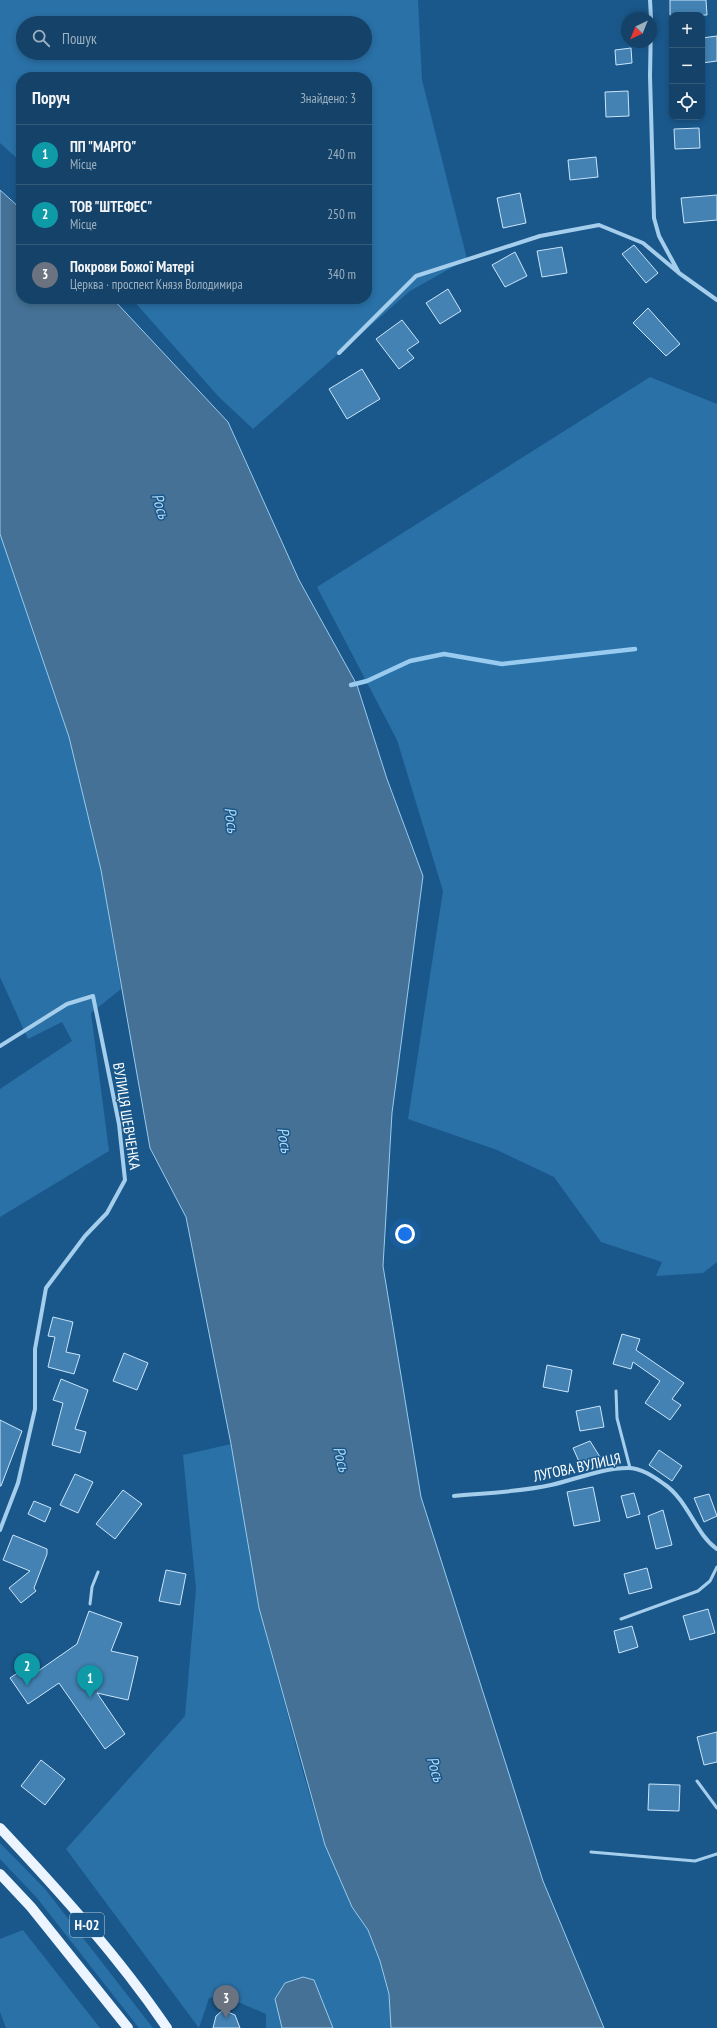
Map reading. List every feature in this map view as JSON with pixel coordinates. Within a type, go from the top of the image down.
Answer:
[{"type":"main road","name":"Н-02","points":[[0,1828],[54,1885],[102,1943],[167,2028]]},
{"type":"main road","name":"Н-02","points":[[0,1874],[31,1906],[126,2027]]},
{"type":"street","points":[[650,0],[651,12]]},
{"type":"street","points":[[651,48],[654,218],[659,236],[679,273]]},
{"type":"street","points":[[339,353],[416,276],[540,236],[599,224],[643,243],[679,273],[717,300]]},
{"type":"street","name":"ВУЛИЦЯ ШЕВЧЕНКА","points":[[0,1046],[67,1004],[93,996],[119,1124],[125,1180],[107,1213],[85,1236],[46,1288],[35,1349],[35,1409],[18,1483],[0,1530]]},
{"type":"street","name":"ЛУГОВА ВУЛИЦЯ","points":[[454,1496],[524,1490],[552,1485],[608,1469],[630,1468],[644,1471],[666,1485],[683,1502],[710,1544],[717,1549]]},
{"type":"lane","points":[[616,1391],[616,1418],[630,1468]]},
{"type":"lane","points":[[621,1618],[698,1591],[710,1581],[717,1567]]},
{"type":"lane","points":[[90,1604],[92,1587],[98,1572]]},
{"type":"lane","points":[[697,1780],[717,1808]]},
{"type":"lane","points":[[591,1852],[695,1861],[717,1854]]},
{"type":"shaded area","points":[[0,0],[418,0],[422,80],[467,259],[410,291],[253,429],[218,396],[136,304],[372,304],[372,72],[16,72],[16,157],[0,143]]},
{"type":"shaded area","points":[[650,377],[717,404],[717,1262],[703,1273],[656,1276],[662,1262],[601,1242],[554,1177],[497,1150],[408,1119],[443,891],[397,740],[317,587]]},
{"type":"shaded area","points":[[0,534],[69,737],[101,870],[121,989],[91,1013],[109,1151],[0,1217],[0,1089],[72,1041],[62,1022],[28,1039],[0,977]]},
{"type":"shaded area","points":[[231,1444],[259,1608],[304,1776],[325,1845],[352,1907],[368,1930],[380,1961],[389,1994],[391,2028],[266,2028],[266,2014],[224,1996],[209,1998],[199,2028],[66,1849],[185,1716],[196,1589],[183,1455]]},
{"type":"shaded area","points":[[0,1843],[45,1889],[153,2028],[139,2028],[37,1898],[0,1859]]},
{"type":"shaded area","points":[[23,1930],[100,2028],[6,2028],[0,2012],[0,1939]]},
{"type":"water","name":"Рось","points":[[0,190],[16,204],[16,304],[118,304],[228,422],[299,580],[357,685],[387,779],[423,876],[392,1113],[383,1266],[421,1497],[543,1881],[604,2028],[391,2028],[389,1994],[380,1961],[368,1930],[352,1907],[325,1845],[259,1608],[231,1444],[186,1217],[150,1148],[101,870],[69,737],[0,534]]},
{"type":"water","points":[[303,1977],[314,1980],[333,2028],[282,2028],[275,1999],[285,1983]]},
{"type":"building","points":[[670,0],[706,0],[707,15],[705,15],[705,12],[670,12]]},
{"type":"building","points":[[717,36],[717,61],[705,63],[705,38]]},
{"type":"building","points":[[631,48],[632,63],[616,65],[615,50]]},
{"type":"building","points":[[628,91],[629,116],[606,117],[605,92]]},
{"type":"building","points":[[699,128],[700,148],[675,149],[674,129]]},
{"type":"building","points":[[596,157],[598,177],[570,180],[568,160]]},
{"type":"building","points":[[520,193],[526,223],[503,228],[497,198]]},
{"type":"building","points":[[717,195],[717,220],[684,223],[681,198]]},
{"type":"building","points":[[634,245],[658,273],[646,283],[622,254]]},
{"type":"building","points":[[562,247],[567,273],[542,277],[537,251]]},
{"type":"building","points":[[515,252],[527,276],[505,287],[492,265]]},
{"type":"building","points":[[448,289],[461,311],[440,324],[426,303]]},
{"type":"building","points":[[648,308],[680,344],[666,356],[633,323]]},
{"type":"building","points":[[402,320],[419,342],[407,350],[414,358],[399,369],[376,339]]},
{"type":"building","points":[[362,369],[380,399],[347,419],[329,389]]},
{"type":"building","points":[[53,1317],[73,1322],[66,1352],[80,1355],[74,1374],[48,1367],[55,1337],[48,1336]]},
{"type":"building","points":[[622,1334],[640,1339],[636,1350],[684,1383],[672,1399],[681,1405],[670,1420],[645,1403],[660,1381],[633,1362],[631,1369],[613,1364]]},
{"type":"building","points":[[124,1353],[148,1363],[137,1390],[113,1381]]},
{"type":"building","points":[[547,1365],[572,1370],[568,1392],[543,1387]]},
{"type":"building","points":[[61,1379],[88,1390],[75,1429],[86,1432],[80,1453],[52,1445],[63,1403],[53,1400]]},
{"type":"building","points":[[600,1406],[604,1427],[580,1431],[576,1411]]},
{"type":"building","points":[[0,1420],[22,1431],[1,1486],[0,1486]]},
{"type":"building","points":[[590,1441],[600,1457],[581,1466],[573,1448]]},
{"type":"building","points":[[659,1450],[682,1466],[672,1481],[649,1465]]},
{"type":"building","points":[[75,1474],[93,1482],[78,1513],[60,1505]]},
{"type":"building","points":[[593,1487],[600,1521],[574,1526],[567,1492]]},
{"type":"building","points":[[123,1490],[142,1504],[115,1539],[96,1524]]},
{"type":"building","points":[[634,1493],[640,1514],[627,1518],[621,1496]]},
{"type":"building","points":[[709,1494],[717,1516],[704,1522],[694,1498]]},
{"type":"building","points":[[34,1501],[51,1508],[45,1522],[28,1514]]},
{"type":"building","points":[[663,1510],[672,1545],[656,1549],[648,1516]]},
{"type":"building","points":[[13,1535],[47,1549],[47,1554],[34,1588],[36,1591],[21,1603],[9,1588],[30,1571],[3,1560]]},
{"type":"building","points":[[647,1568],[652,1588],[629,1594],[624,1574]]},
{"type":"building","points":[[166,1570],[186,1574],[180,1605],[159,1601]]},
{"type":"building","points":[[708,1609],[715,1633],[690,1640],[683,1616]]},
{"type":"building","points":[[89,1611],[122,1623],[111,1651],[138,1657],[128,1700],[97,1693],[125,1734],[105,1749],[59,1683],[28,1704],[10,1678],[25,1668],[31,1676],[77,1644]]},
{"type":"building","points":[[632,1626],[638,1647],[619,1653],[614,1631]]},
{"type":"building","points":[[717,1732],[717,1762],[704,1765],[697,1737]]},
{"type":"building","points":[[41,1760],[65,1779],[45,1805],[21,1786]]},
{"type":"building","points":[[649,1784],[680,1785],[679,1811],[648,1810]]},
{"type":"building","points":[[223,2010],[235,2015],[240,2028],[213,2028],[216,2016]]},
{"type":"waterway","points":[[351,685],[367,681],[410,661],[444,654],[502,664],[635,649]]},
{"type":"place","name":"ТОВ \"ШТЕФЕС\"","points":[[27,1686]]},
{"type":"place","name":"ПП \"МАРГО\"","points":[[90,1698]]},
{"type":"place","name":"Покрови Божої Матері","points":[[226,2018]]}]
